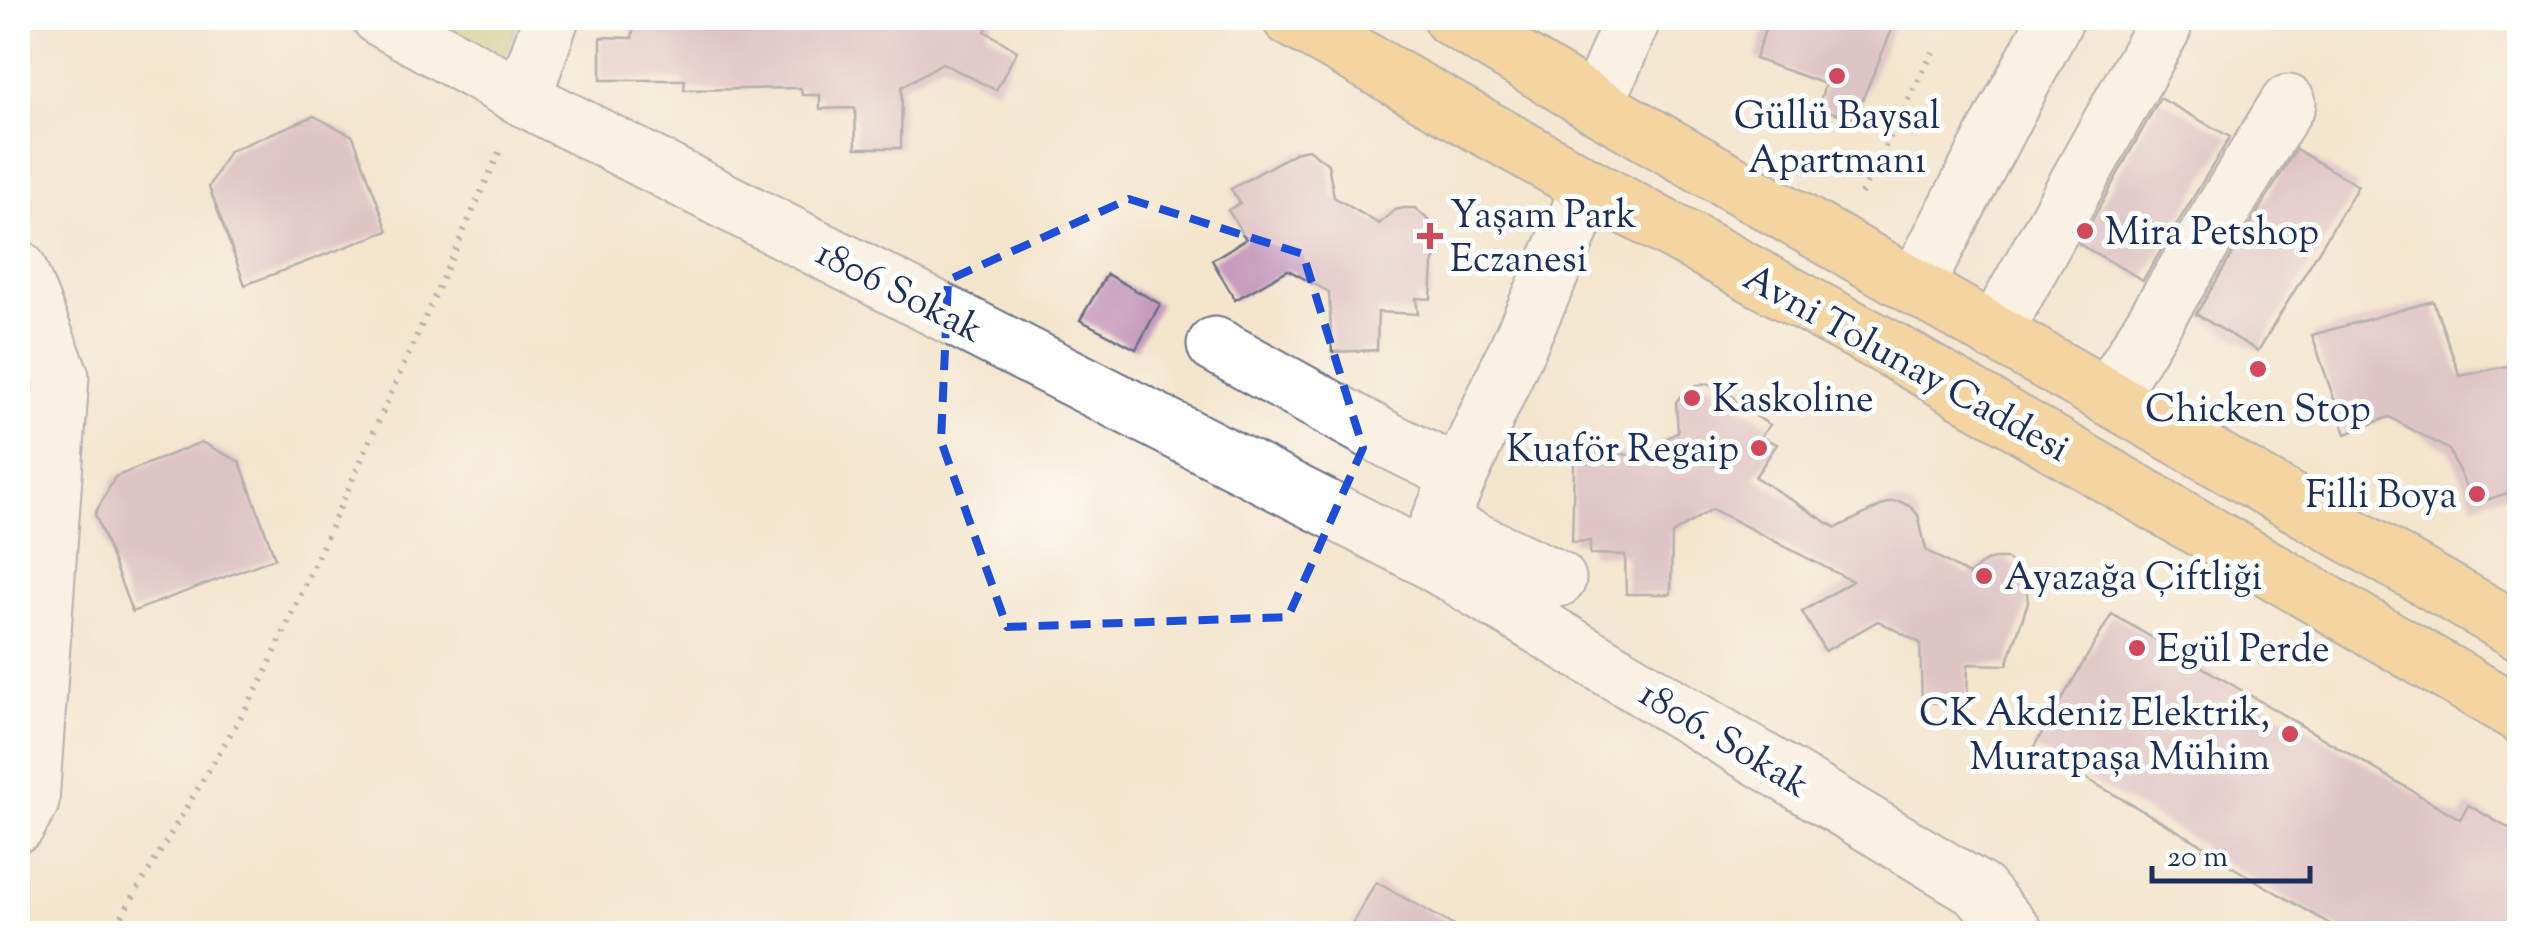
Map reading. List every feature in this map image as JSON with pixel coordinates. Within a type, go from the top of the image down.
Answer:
[{"type":"main road","name":"Avni Tolunay Caddesi","points":[[1290,18],[1590,187],[1894,351],[2502,706]]},
{"type":"main road","name":"Avni Tolunay Caddesi","points":[[1451,18],[1596,105],[2520,632]]},
{"type":"main road","points":[[2502,706],[2505,740],[2520,751]]},
{"type":"street","name":"1806 Sokak","points":[[380,18],[523,98],[1440,519]]},
{"type":"street","points":[[523,98],[551,18]]},
{"type":"street","points":[[1596,105],[1632,18]]},
{"type":"street","points":[[1914,287],[2056,18]]},
{"type":"street","points":[[1994,332],[2163,28]]},
{"type":"street","points":[[2108,397],[2288,103]]},
{"type":"street","points":[[1440,519],[1590,187]]},
{"type":"street","points":[[18,268],[61,376],[31,802],[18,824]]},
{"type":"street","points":[[1215,344],[1388,440],[1440,519],[1558,579]]},
{"type":"street","name":"1806. Sokak","points":[[1440,519],[1979,890],[2016,934]]},
{"type":"path","points":[[1860,197],[1933,52]]},
{"type":"path","points":[[111,934],[262,681],[523,98]]},
{"type":"highlighted area","points":[[1129,199],[1303,254],[1363,448],[1288,617],[1007,627],[941,441],[948,280]]},
{"type":"green space","points":[[416,18],[519,18],[502,69]]},
{"type":"building","points":[[635,18],[994,18],[985,31],[1017,51],[996,90],[942,63],[902,87],[901,148],[856,148],[855,108],[820,109],[820,95],[802,95],[801,88],[684,90],[685,80],[601,80],[601,37],[632,38]]},
{"type":"building","name":"Güllü Baysal Apartmanı","points":[[1769,18],[1897,18],[1854,119],[1818,108],[1825,84],[1755,59]]},
{"type":"building","points":[[2160,98],[2230,137],[2143,280],[2079,244]]},
{"type":"building","points":[[314,116],[353,136],[388,231],[245,285],[209,187],[229,151]]},
{"type":"building","points":[[1308,149],[1328,164],[1334,197],[1379,224],[1395,210],[1415,208],[1435,226],[1438,251],[1433,264],[1431,299],[1416,298],[1418,314],[1378,312],[1377,350],[1332,352],[1329,292],[1288,270],[1235,300],[1212,260],[1246,239],[1228,210],[1240,203],[1231,189]]},
{"type":"building","points":[[2296,149],[2358,186],[2258,351],[2196,314]]},
{"type":"building","points":[[1107,274],[1160,304],[1136,349],[1080,320]]},
{"type":"building","points":[[2433,301],[2460,376],[2520,363],[2520,489],[2474,504],[2449,450],[2389,417],[2346,434],[2312,335]]},
{"type":"building","points":[[1707,384],[1731,395],[1740,406],[1770,425],[1760,437],[1777,444],[1755,477],[1836,528],[1889,502],[1899,501],[1918,515],[1926,550],[1969,575],[1994,559],[2006,559],[2018,567],[2025,577],[2028,602],[2007,665],[1968,664],[1967,702],[1922,703],[1920,643],[1878,621],[1825,651],[1802,612],[1852,581],[1712,509],[1672,534],[1671,594],[1626,594],[1625,555],[1590,554],[1590,541],[1572,542],[1574,465],[1578,456],[1600,446],[1633,457],[1678,432],[1676,402],[1695,386]]},
{"type":"building","points":[[201,442],[240,462],[275,558],[132,612],[95,514],[115,477]]},
{"type":"building","points":[[2112,614],[2460,819],[2468,805],[2520,835],[2520,934],[2347,934],[2033,748]]},
{"type":"building","points":[[1376,882],[1469,934],[1347,934]]},
{"type":"place","name":"Güllü Baysal Apartmanı","points":[[1837,76]]},
{"type":"place","name":"Mira Petshop","points":[[2085,231]]},
{"type":"place","name":"Yaşam Park Eczanesi","points":[[1430,236]]},
{"type":"place","name":"Chicken Stop","points":[[2258,369]]},
{"type":"place","name":"Kaskoline","points":[[1692,398]]},
{"type":"place","name":"Kuaför Regaip","points":[[1759,448]]},
{"type":"place","name":"Filli Boya","points":[[2477,494]]},
{"type":"place","name":"Ayazağa Çiftliği","points":[[1984,576]]},
{"type":"place","name":"Egül Perde","points":[[2137,648]]},
{"type":"place","name":"CK Akdeniz Elektrik, Muratpaşa Mühim","points":[[2290,734]]}]
